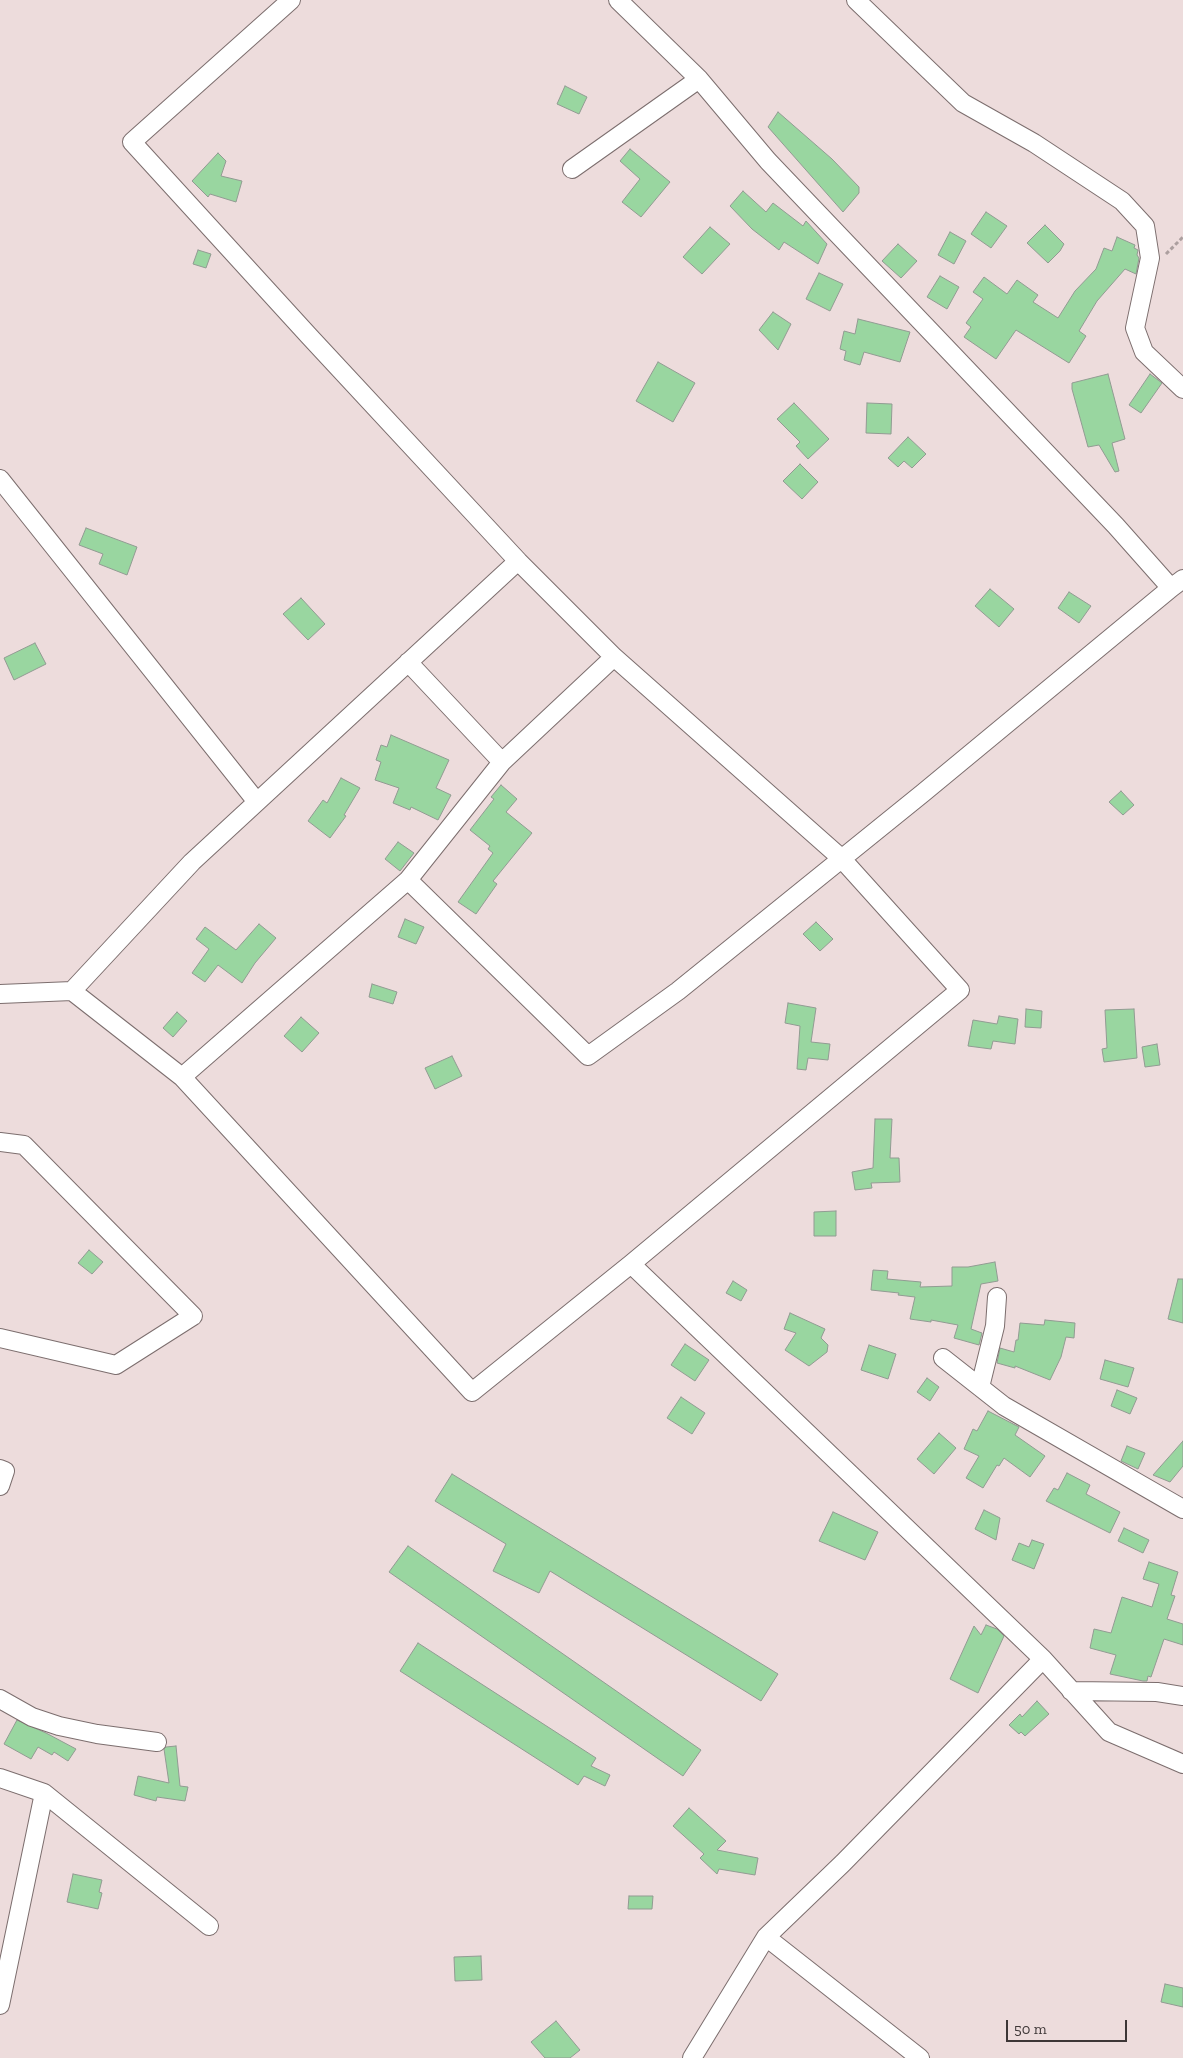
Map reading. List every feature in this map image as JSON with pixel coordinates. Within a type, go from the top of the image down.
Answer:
[{"type":"street","points":[[0,994],[72,992],[182,1077],[472,1392],[631,1264],[960,990],[841,858],[614,657],[518,561],[132,142],[290,0]]},
{"type":"street","points":[[408,880],[588,1056],[678,991],[1177,584],[1116,526],[768,161],[699,79],[618,0]]},
{"type":"street","points":[[856,0],[963,103],[1034,143],[1114,196],[1145,226],[1150,258],[1135,328],[1144,352],[1183,389]]},
{"type":"street","points":[[572,169],[699,79]]},
{"type":"street","points":[[0,479],[257,802]]},
{"type":"street","points":[[72,992],[192,862],[518,561]]},
{"type":"street","points":[[182,1077],[408,880],[502,762],[614,657]]},
{"type":"street","points":[[408,662],[502,762]]},
{"type":"street","points":[[0,1142],[24,1145],[193,1316],[116,1365],[0,1338]]},
{"type":"street","points":[[631,1264],[1043,1659],[1109,1732],[1183,1764]]},
{"type":"street","points":[[980,1387],[995,1326],[997,1297]]},
{"type":"street","points":[[943,1358],[1004,1406],[1183,1509]]},
{"type":"street","points":[[0,1469],[5,1471],[0,1486]]},
{"type":"street","points":[[692,2058],[766,1937],[843,1863],[1043,1659]]},
{"type":"street","points":[[1071,1691],[1157,1692],[1183,1696]]},
{"type":"street","points":[[0,1699],[32,1717],[59,1726],[97,1734],[157,1742]]},
{"type":"street","points":[[0,1778],[44,1793],[209,1926]]},
{"type":"street","points":[[0,2005],[44,1793]]},
{"type":"street","points":[[766,1937],[920,2058]]},
{"type":"building","points":[[565,86],[587,97],[579,114],[557,104]]},
{"type":"building","points":[[778,112],[832,159],[859,187],[859,193],[843,212],[768,127]]},
{"type":"building","points":[[630,149],[670,182],[641,217],[622,202],[640,179],[620,161]]},
{"type":"building","points":[[218,153],[226,161],[221,176],[242,181],[236,202],[210,194],[208,197],[192,181]]},
{"type":"building","points":[[743,191],[766,212],[773,203],[803,226],[806,221],[827,244],[818,264],[784,242],[779,250],[752,229],[730,206]]},
{"type":"building","points":[[986,212],[1007,226],[991,248],[971,234]]},
{"type":"building","points":[[1045,225],[1064,244],[1048,263],[1027,243]]},
{"type":"building","points":[[710,227],[730,244],[702,274],[683,257]]},
{"type":"building","points":[[950,232],[966,241],[954,264],[938,255]]},
{"type":"building","points":[[1117,237],[1135,245],[1134,248],[1138,250],[1137,255],[1139,258],[1136,274],[1125,269],[1097,301],[1079,331],[1086,336],[1069,363],[1016,330],[996,359],[964,337],[971,327],[966,323],[983,299],[973,292],[984,277],[1007,294],[1017,280],[1038,295],[1033,302],[1058,318],[1075,291],[1096,269],[1104,248],[1112,251]]},
{"type":"building","points":[[898,244],[917,261],[901,278],[882,261]]},
{"type":"building","points":[[198,250],[211,254],[206,268],[193,264]]},
{"type":"building","points":[[819,273],[843,284],[830,311],[806,299]]},
{"type":"building","points":[[940,276],[959,287],[947,309],[927,297]]},
{"type":"building","points":[[773,312],[791,324],[778,350],[759,330]]},
{"type":"building","points":[[858,319],[910,332],[900,362],[864,352],[860,365],[844,360],[846,351],[840,349],[844,331],[855,334]]},
{"type":"building","points":[[658,362],[695,383],[673,422],[636,401]]},
{"type":"building","points":[[1108,374],[1125,439],[1112,443],[1119,471],[1115,472],[1099,445],[1088,447],[1072,389],[1072,383]]},
{"type":"building","points":[[1150,374],[1162,383],[1141,413],[1129,405]]},
{"type":"building","points":[[794,403],[829,439],[808,459],[796,446],[800,442],[777,419]]},
{"type":"building","points":[[867,403],[892,404],[891,434],[866,433]]},
{"type":"building","points":[[908,437],[926,454],[912,468],[904,461],[898,467],[888,458]]},
{"type":"building","points":[[800,464],[818,482],[802,499],[783,481]]},
{"type":"building","points":[[86,528],[137,547],[127,575],[99,564],[103,554],[79,545]]},
{"type":"building","points":[[990,589],[1014,609],[999,627],[975,606]]},
{"type":"building","points":[[1069,592],[1091,606],[1079,623],[1058,608]]},
{"type":"building","points":[[301,598],[325,624],[308,640],[283,614]]},
{"type":"building","points":[[35,643],[46,664],[14,680],[4,658]]},
{"type":"building","points":[[391,735],[449,760],[436,788],[451,795],[438,820],[411,807],[410,810],[393,803],[399,788],[375,780],[381,762],[376,760],[381,745],[387,747]]},
{"type":"building","points":[[341,778],[360,788],[344,815],[346,816],[330,838],[308,821],[323,800],[327,803]]},
{"type":"building","points":[[501,785],[517,799],[506,812],[532,833],[493,881],[497,884],[476,914],[458,902],[493,853],[488,849],[490,846],[470,830],[494,799],[491,797]]},
{"type":"building","points":[[1121,791],[1134,805],[1123,815],[1109,802]]},
{"type":"building","points":[[398,842],[414,853],[400,871],[385,859]]},
{"type":"building","points":[[405,919],[424,927],[416,944],[398,937]]},
{"type":"building","points":[[816,922],[833,939],[820,951],[803,934]]},
{"type":"building","points":[[259,924],[276,938],[255,963],[242,983],[218,965],[205,982],[192,973],[209,949],[196,939],[205,927],[236,950]]},
{"type":"building","points":[[372,984],[397,992],[393,1004],[369,997]]},
{"type":"building","points":[[788,1003],[816,1008],[811,1042],[830,1044],[828,1060],[808,1058],[806,1070],[797,1069],[800,1026],[785,1023]]},
{"type":"building","points":[[1026,1009],[1042,1011],[1041,1028],[1025,1027]]},
{"type":"building","points":[[1134,1009],[1137,1058],[1104,1062],[1102,1049],[1107,1048],[1105,1010]]},
{"type":"building","points":[[177,1012],[187,1021],[173,1037],[163,1028]]},
{"type":"building","points":[[999,1016],[1018,1019],[1015,1044],[993,1041],[991,1049],[968,1046],[973,1020],[997,1024]]},
{"type":"building","points":[[301,1017],[319,1033],[302,1052],[284,1036]]},
{"type":"building","points":[[1157,1044],[1160,1065],[1145,1067],[1142,1047]]},
{"type":"building","points":[[452,1056],[462,1076],[435,1089],[425,1068]]},
{"type":"building","points":[[875,1119],[892,1119],[890,1158],[899,1158],[900,1182],[871,1183],[872,1188],[855,1190],[852,1172],[873,1168]]},
{"type":"building","points":[[836,1211],[836,1236],[814,1236],[814,1212]]},
{"type":"building","points":[[89,1250],[103,1262],[92,1274],[78,1263]]},
{"type":"building","points":[[995,1262],[998,1281],[981,1284],[971,1329],[982,1333],[979,1345],[954,1338],[958,1325],[931,1320],[931,1322],[910,1319],[915,1297],[871,1290],[873,1270],[888,1271],[887,1279],[921,1282],[920,1287],[952,1286],[952,1267],[968,1267]]},
{"type":"building","points":[[1178,1279],[1183,1279],[1183,1323],[1168,1319]]},
{"type":"building","points":[[733,1281],[747,1290],[741,1301],[726,1293]]},
{"type":"building","points":[[790,1313],[825,1329],[821,1338],[828,1345],[827,1352],[809,1366],[785,1350],[796,1333],[784,1329]]},
{"type":"building","points":[[1045,1320],[1075,1323],[1074,1338],[1066,1337],[1061,1357],[1050,1380],[1015,1366],[1015,1368],[997,1363],[1000,1348],[1014,1352],[1020,1323],[1044,1325]]},
{"type":"building","points":[[685,1344],[709,1360],[695,1381],[671,1365]]},
{"type":"building","points":[[869,1345],[896,1354],[888,1379],[861,1370]]},
{"type":"building","points":[[1105,1360],[1134,1368],[1128,1387],[1100,1379]]},
{"type":"building","points":[[927,1378],[939,1387],[930,1401],[917,1392]]},
{"type":"building","points":[[1117,1390],[1137,1398],[1130,1414],[1111,1406]]},
{"type":"building","points":[[681,1397],[705,1413],[692,1434],[667,1418]]},
{"type":"building","points":[[988,1411],[1019,1427],[1015,1435],[1045,1456],[1030,1477],[1004,1458],[999,1466],[997,1465],[983,1488],[966,1478],[979,1456],[964,1449],[973,1429],[977,1431]]},
{"type":"building","points":[[939,1433],[956,1448],[934,1474],[917,1459]]},
{"type":"building","points":[[1183,1441],[1183,1466],[1170,1482],[1153,1475]]},
{"type":"building","points":[[1127,1446],[1145,1453],[1138,1469],[1121,1461]]},
{"type":"building","points":[[1067,1473],[1090,1485],[1086,1494],[1120,1512],[1110,1533],[1046,1501],[1054,1488],[1058,1490]]},
{"type":"building","points":[[452,1474],[778,1674],[761,1701],[550,1571],[539,1593],[493,1571],[506,1544],[435,1501]]},
{"type":"building","points":[[984,1510],[1000,1518],[996,1540],[975,1529]]},
{"type":"building","points":[[833,1512],[878,1532],[865,1560],[819,1541]]},
{"type":"building","points":[[1124,1528],[1149,1540],[1143,1553],[1118,1541]]},
{"type":"building","points":[[1032,1540],[1044,1544],[1034,1569],[1012,1560],[1019,1543],[1029,1547]]},
{"type":"building","points":[[408,1546],[701,1750],[683,1776],[389,1572]]},
{"type":"building","points":[[1149,1562],[1178,1572],[1171,1595],[1175,1596],[1167,1619],[1183,1624],[1183,1645],[1164,1639],[1151,1677],[1148,1676],[1147,1681],[1143,1681],[1110,1674],[1116,1655],[1090,1648],[1094,1629],[1111,1633],[1122,1597],[1152,1607],[1159,1584],[1143,1579]]},
{"type":"building","points":[[986,1625],[997,1629],[1004,1636],[978,1693],[950,1679],[974,1626],[981,1635]]},
{"type":"building","points":[[418,1643],[596,1758],[591,1766],[610,1775],[605,1786],[584,1776],[578,1785],[400,1671]]},
{"type":"building","points":[[1037,1701],[1049,1714],[1025,1736],[1021,1732],[1019,1734],[1009,1725],[1020,1714],[1022,1717]]},
{"type":"building","points":[[17,1720],[76,1749],[68,1761],[54,1752],[52,1755],[38,1747],[31,1759],[4,1744]]},
{"type":"building","points":[[176,1746],[180,1786],[188,1787],[185,1801],[157,1797],[156,1801],[134,1795],[138,1776],[169,1783],[164,1749]]},
{"type":"building","points":[[689,1808],[726,1841],[717,1850],[758,1858],[755,1875],[719,1869],[717,1874],[700,1858],[704,1854],[673,1826]]},
{"type":"building","points":[[73,1874],[102,1880],[99,1892],[102,1893],[98,1909],[67,1902]]},
{"type":"building","points":[[629,1896],[653,1896],[652,1909],[628,1909]]},
{"type":"building","points":[[481,1956],[482,1980],[455,1981],[454,1957]]},
{"type":"building","points":[[1165,1984],[1183,1988],[1183,2007],[1161,2002]]},
{"type":"building","points":[[556,2021],[580,2050],[570,2058],[545,2058],[531,2042]]}]
